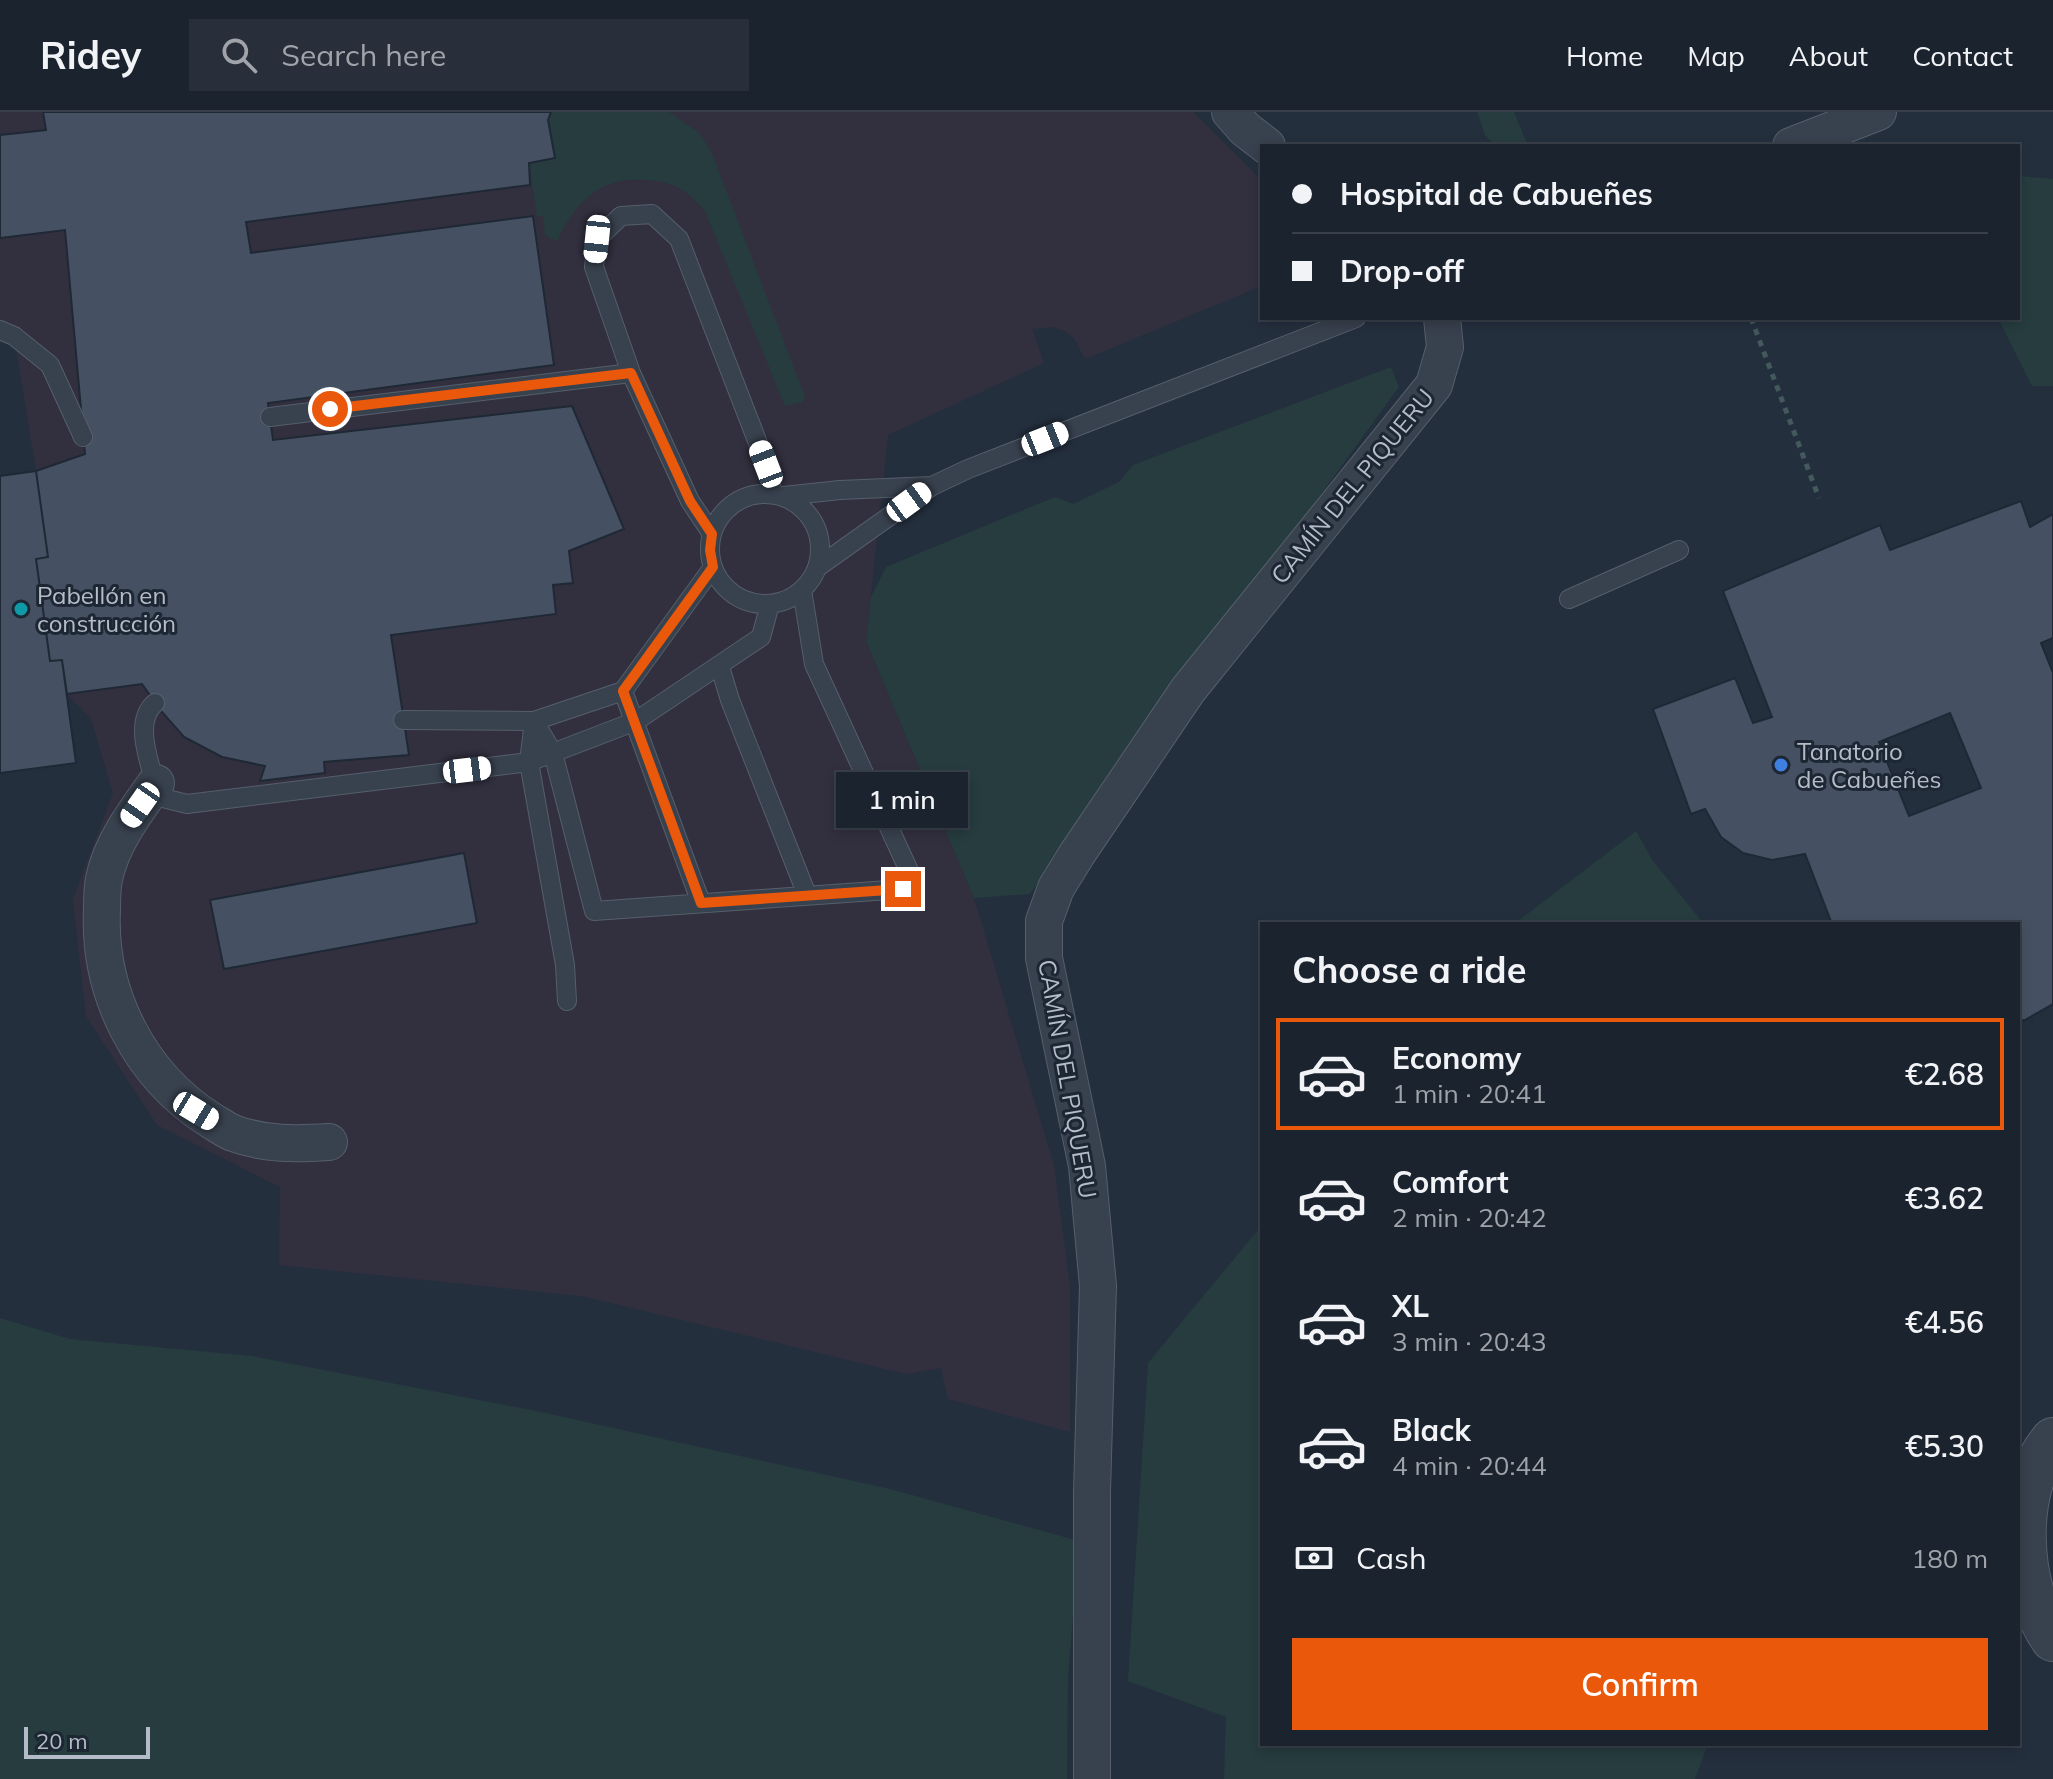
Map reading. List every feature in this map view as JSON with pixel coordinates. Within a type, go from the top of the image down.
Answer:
[{"type":"street","points":[[1230,112],[1264,144]]},
{"type":"street","points":[[1796,144],[1878,112]]},
{"type":"street","name":"CAMÍN DEL PIQUERU","points":[[1092,1779],[1092,1491],[1098,1286],[1087,1166],[1044,958],[1044,921],[1056,888],[1077,854],[1188,690],[1434,385],[1445,347],[1442,320]]},
{"type":"street","points":[[156,783],[125,827],[104,879],[101,929],[107,979],[127,1030],[159,1077],[196,1111],[232,1133],[281,1144],[329,1142]]},
{"type":"street","points":[[2053,1440],[2033,1479],[2024,1521],[2024,1565],[2031,1595],[2053,1639]]},
{"type":"lane","points":[[712,534],[690,501],[631,373],[594,267],[597,239],[621,216],[652,214],[679,239],[779,495],[799,505],[815,525],[821,550],[818,567]]},
{"type":"lane","points":[[932,486],[742,498],[718,519],[710,550],[713,567],[735,595],[752,602],[770,604],[787,600],[802,590],[818,567],[932,486],[968,469],[1351,320]]},
{"type":"lane","points":[[0,330],[14,336],[50,365],[83,437]]},
{"type":"lane","points":[[270,417],[631,373]]},
{"type":"lane","points":[[1569,599],[1679,550]]},
{"type":"lane","points":[[403,720],[534,721],[623,691],[713,567]]},
{"type":"lane","points":[[534,721],[553,753],[594,911],[903,889],[910,873],[814,664],[802,590]]},
{"type":"lane","points":[[155,703],[146,710],[142,728],[159,797],[187,804],[529,762],[636,721],[720,667],[761,637],[770,604]]},
{"type":"lane","points":[[720,667],[730,700],[807,895]]},
{"type":"lane","points":[[623,691],[701,903]]},
{"type":"lane","points":[[534,721],[529,762],[565,965],[567,1001]]},
{"type":"path","points":[[1752,320],[1819,498]]},
{"type":"shaded area","points":[[0,112],[1193,112],[1260,179],[1260,287],[1085,359],[1074,338],[1065,331],[1052,327],[1032,329],[1044,363],[888,435],[866,641],[974,898],[1054,1166],[1070,1285],[1070,1432],[948,1399],[941,1368],[906,1374],[582,1296],[279,1265],[280,1187],[157,1125],[86,1016],[73,899],[113,793],[91,719],[67,694],[62,660],[50,661],[48,556],[36,470],[14,337],[0,338]]},
{"type":"green space","points":[[551,112],[669,112],[699,133],[711,151],[805,397],[802,402],[785,406],[705,211],[685,192],[656,181],[616,182],[591,194],[581,204],[557,241],[545,235],[543,216],[537,216],[529,163],[555,158],[548,120]]},
{"type":"green space","points":[[1477,112],[1514,112],[1527,144],[1493,144],[1485,135]]},
{"type":"green space","points":[[2020,176],[2053,179],[2053,386],[2032,386],[1999,320],[2020,320]]},
{"type":"green space","points":[[1391,367],[1399,387],[1030,894],[974,898],[866,641],[871,597],[886,567],[1055,497],[1073,504],[1119,482],[1133,465]]},
{"type":"green space","points":[[1636,831],[1653,861],[1702,922],[1517,922]]},
{"type":"green space","points":[[1260,1227],[1260,1746],[1707,1746],[1695,1779],[1224,1779],[1226,1717],[1128,1681],[1148,1363]]},
{"type":"green space","points":[[0,1318],[70,1339],[252,1356],[541,1412],[890,1489],[1079,1541],[1068,1677],[1067,1779],[0,1779]]},
{"type":"building","points":[[43,112],[551,112],[548,120],[555,158],[529,163],[530,185],[246,222],[251,253],[533,216],[554,365],[268,403],[273,440],[572,406],[624,529],[569,551],[573,583],[553,585],[556,614],[391,635],[409,755],[324,762],[325,773],[260,781],[265,766],[222,757],[184,737],[142,684],[67,694],[62,660],[50,661],[36,559],[48,557],[36,471],[85,454],[65,230],[0,238],[0,135],[46,130]]},
{"type":"building","name":"Pabellón en construcción","points":[[36,471],[48,557],[36,559],[50,661],[62,660],[76,763],[0,773],[0,476]]},
{"type":"building","name":"Tanatorio de Cabueñes","points":[[2021,501],[2030,527],[2053,514],[2053,638],[2041,643],[2053,673],[2053,1004],[2025,1020],[2020,1021],[2020,922],[1831,922],[1805,854],[1772,860],[1743,853],[1721,837],[1705,809],[1691,814],[1653,709],[1735,678],[1753,723],[1772,717],[1723,591],[1880,525],[1890,550]],"holes":[[[1950,713],[1981,788],[1909,816],[1879,742]]]},
{"type":"building","points":[[464,853],[477,923],[224,969],[210,900]]},
{"type":"place","name":"Pabellón en construcción","points":[[21,609]]},
{"type":"place","name":"Tanatorio de Cabueñes","points":[[1781,765]]},
{"type":"route","points":[[330,409],[631,373],[690,501],[712,534],[710,550],[713,567],[623,691],[701,903],[903,889]]}]
